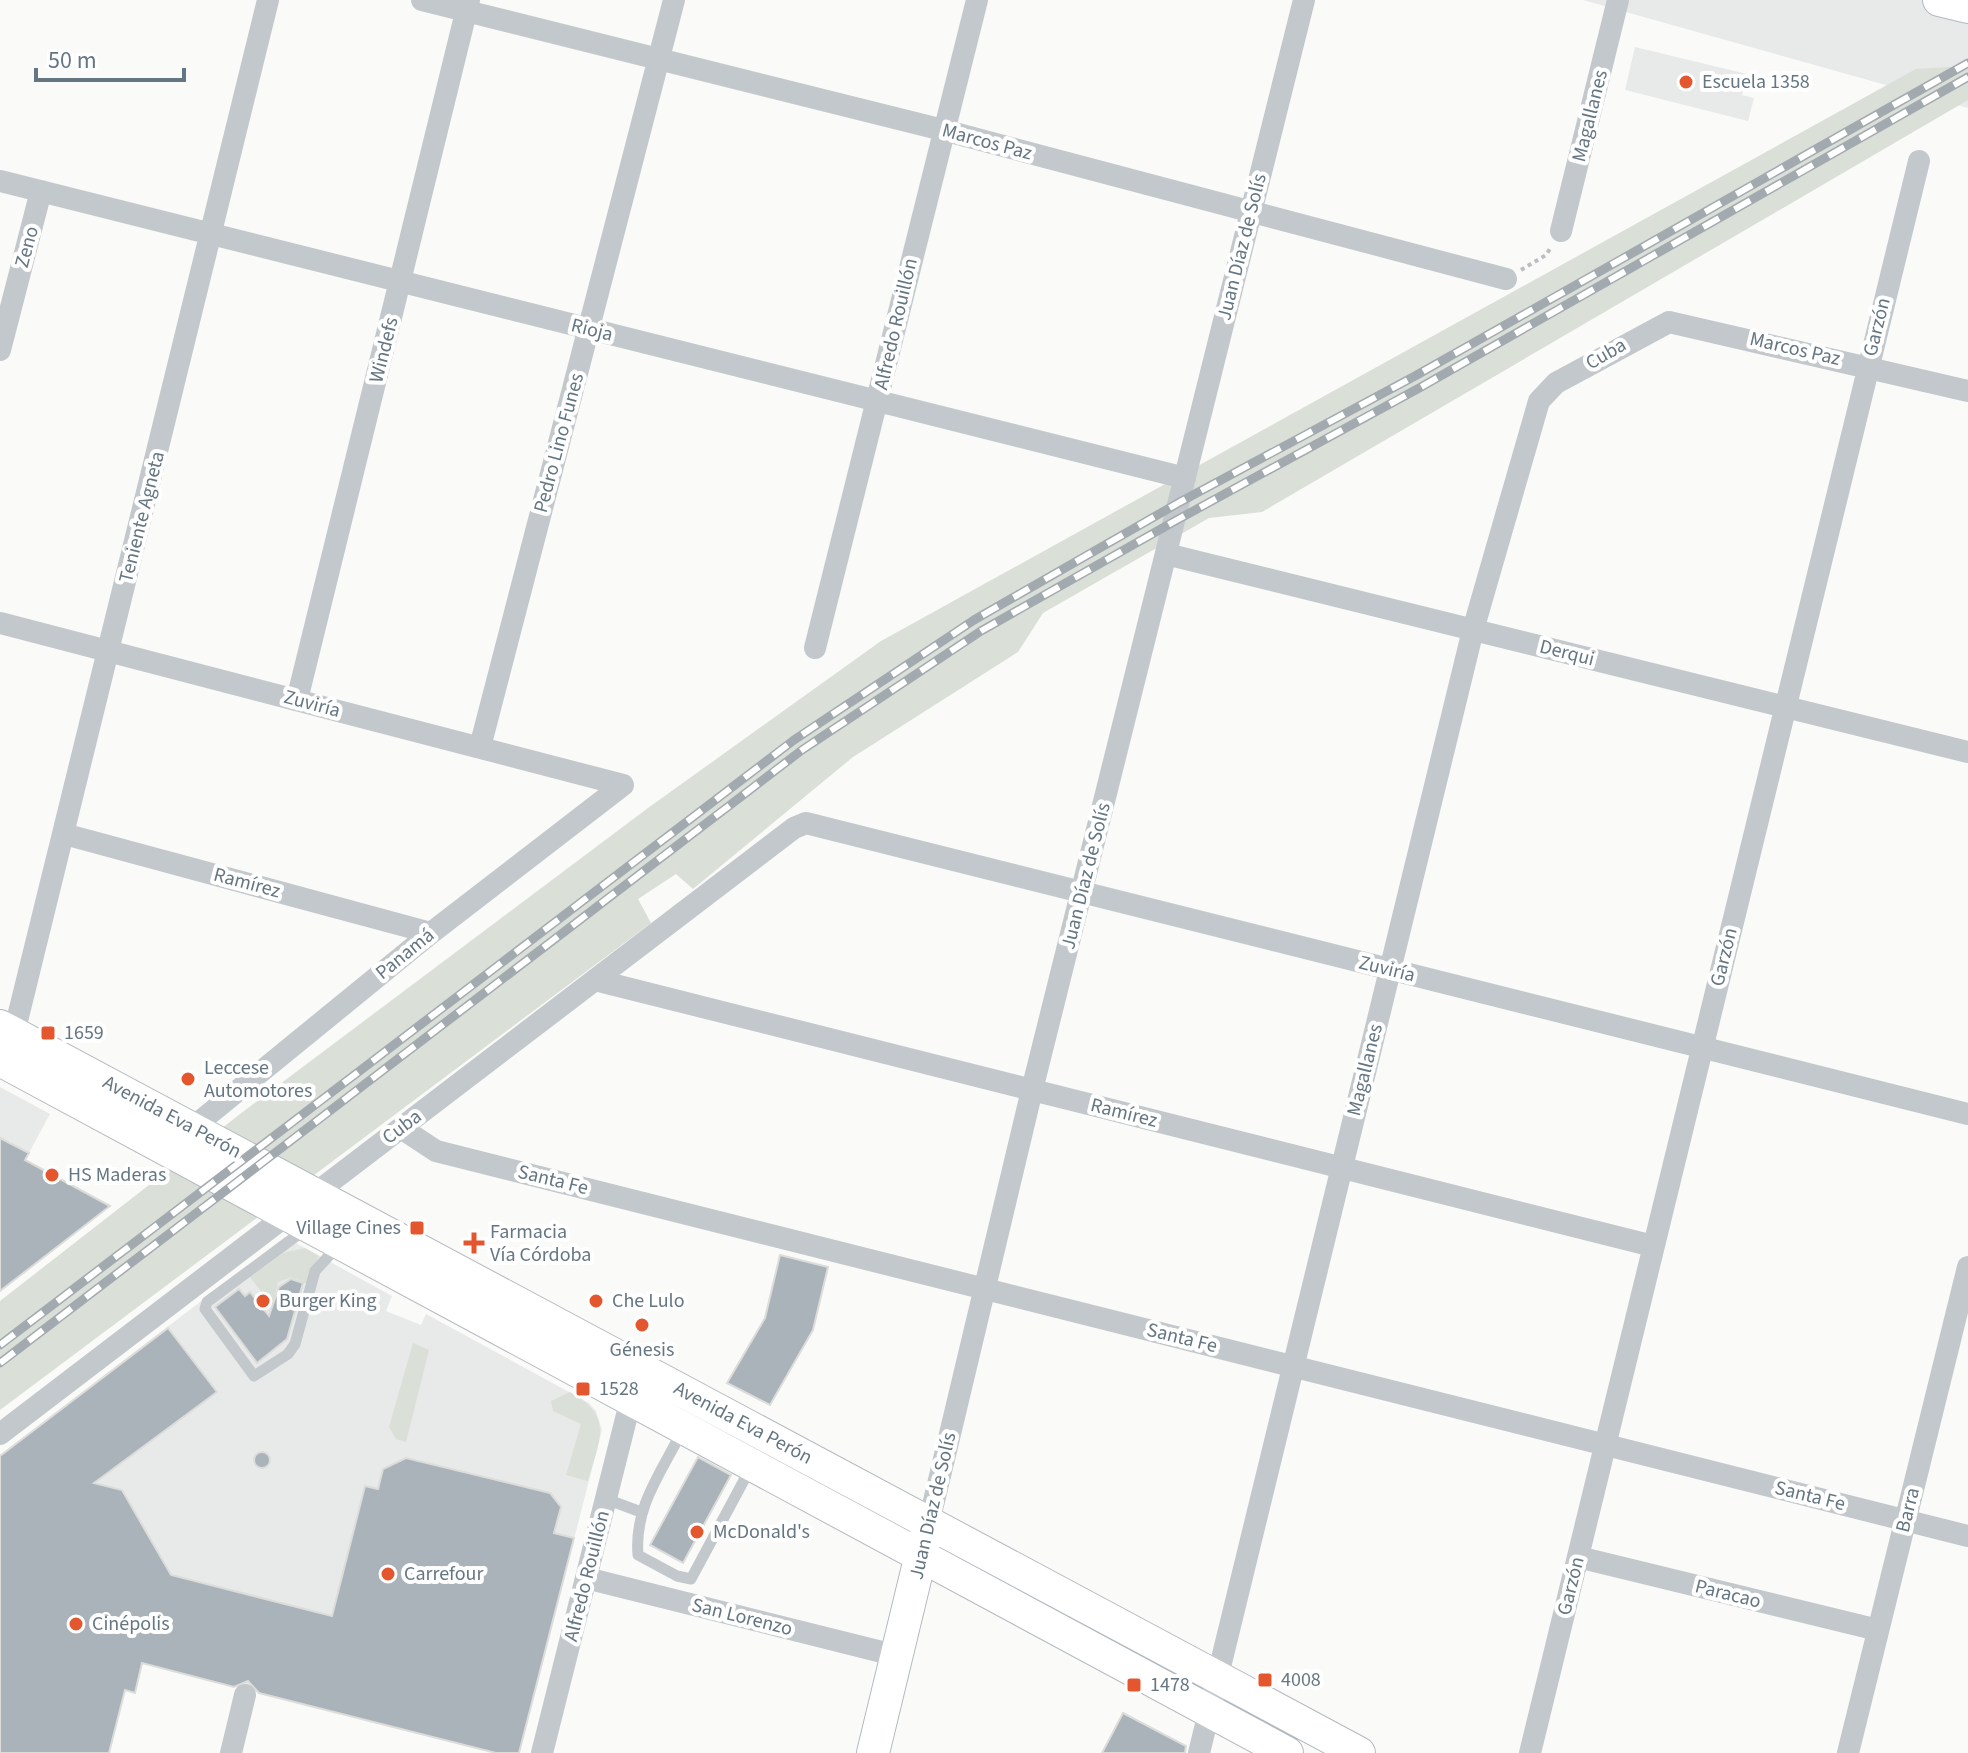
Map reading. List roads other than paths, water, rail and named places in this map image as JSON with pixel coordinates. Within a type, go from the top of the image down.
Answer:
[{"type":"main road","name":"Avenida Eva Perón","points":[[5,1040],[192,1128],[1359,1753]]},
{"type":"main road","name":"Avenida Eva Perón","points":[[5,1040],[300,1219],[1287,1753]]},
{"type":"main road","name":"Juan Díaz de Solís","points":[[873,1753],[929,1522]]},
{"type":"street","name":"Teniente Agneta","points":[[5,1040],[64,834],[268,0]]},
{"type":"street","name":"Marcos Paz","points":[[422,0],[467,6],[659,59],[943,130],[1506,279]]},
{"type":"street","name":"Pedro Lino Funes","points":[[480,747],[674,0]]},
{"type":"street","name":"Alfredo Rouillón","points":[[815,648],[977,0]]},
{"type":"street","name":"Juan Díaz de Solís","points":[[929,1522],[1032,1090],[1304,0]]},
{"type":"street","name":"Magallanes","points":[[1561,231],[1618,0]]},
{"type":"street","name":"Windefs","points":[[297,700],[467,6]]},
{"type":"street","name":"Garzón","points":[[1530,1753],[1919,161]]},
{"type":"street","name":"Rioja","points":[[0,181],[1185,478]]},
{"type":"street","name":"Zeno","points":[[0,350],[41,191]]},
{"type":"street","name":"Marcos Paz","points":[[1669,322],[1867,365],[1968,391]]},
{"type":"street","name":"Cuba","points":[[1545,391],[1669,322]]},
{"type":"street","name":"Magallanes","points":[[1199,1753],[1473,630],[1545,391]]},
{"type":"street","name":"Derqui","points":[[1166,554],[1968,752]]},
{"type":"street","name":"Zuviría","points":[[0,623],[623,785]]},
{"type":"street","name":"Panamá","points":[[192,1128],[431,933],[623,785]]},
{"type":"street","name":"Zuviría","points":[[806,823],[821,824],[1083,893],[1968,1114]]},
{"type":"street","name":"Cuba","points":[[0,1434],[300,1219],[315,1193],[794,828],[806,823]]},
{"type":"street","name":"Ramírez","points":[[64,834],[431,933]]},
{"type":"street","name":"Ramírez","points":[[595,980],[1653,1246]]},
{"type":"street","name":"Santa Fe","points":[[401,1128],[436,1151],[1968,1536]]},
{"type":"street","name":"Barra","points":[[1848,1753],[1968,1267]]},
{"type":"street","name":"Alfredo Rouillón","points":[[542,1753],[631,1399]]},
{"type":"street","name":"Paracao","points":[[1578,1557],[1878,1630]]},
{"type":"street","name":"San Lorenzo","points":[[586,1578],[898,1656]]},
{"type":"street","points":[[231,1753],[245,1695]]},
{"type":"lane","points":[[300,1219],[207,1302],[205,1309],[254,1376],[288,1354],[295,1344],[315,1271],[342,1242]]},
{"type":"lane","points":[[684,1428],[641,1512],[636,1529],[638,1555],[677,1576],[691,1579],[753,1465]]},
{"type":"lane","points":[[606,1499],[641,1512]]},
{"type":"railway","points":[[0,1345],[794,740],[974,620],[1180,502],[1415,376],[1968,63]]},
{"type":"railway","points":[[0,1363],[802,750],[981,631],[1421,387],[1968,77]]},
{"type":"place","name":"Escuela 1358","points":[[1686,82]]},
{"type":"place","name":"1659","points":[[48,1033]]},
{"type":"place","name":"Leccese Automotores","points":[[188,1079]]},
{"type":"place","name":"HS Maderas","points":[[52,1175]]},
{"type":"place","name":"Village Cines","points":[[417,1228]]},
{"type":"place","name":"Farmacia Vía Córdoba","points":[[474,1243]]},
{"type":"place","name":"Burger King","points":[[263,1301]]},
{"type":"place","name":"Che Lulo","points":[[596,1301]]},
{"type":"place","name":"Génesis","points":[[642,1325]]},
{"type":"place","name":"1528","points":[[583,1389]]},
{"type":"place","name":"McDonald's","points":[[697,1532]]},
{"type":"place","name":"Carrefour","points":[[388,1574]]},
{"type":"place","name":"Cinépolis","points":[[76,1624]]},
{"type":"place","name":"4008","points":[[1265,1680]]},
{"type":"place","name":"1478","points":[[1134,1685]]}]
